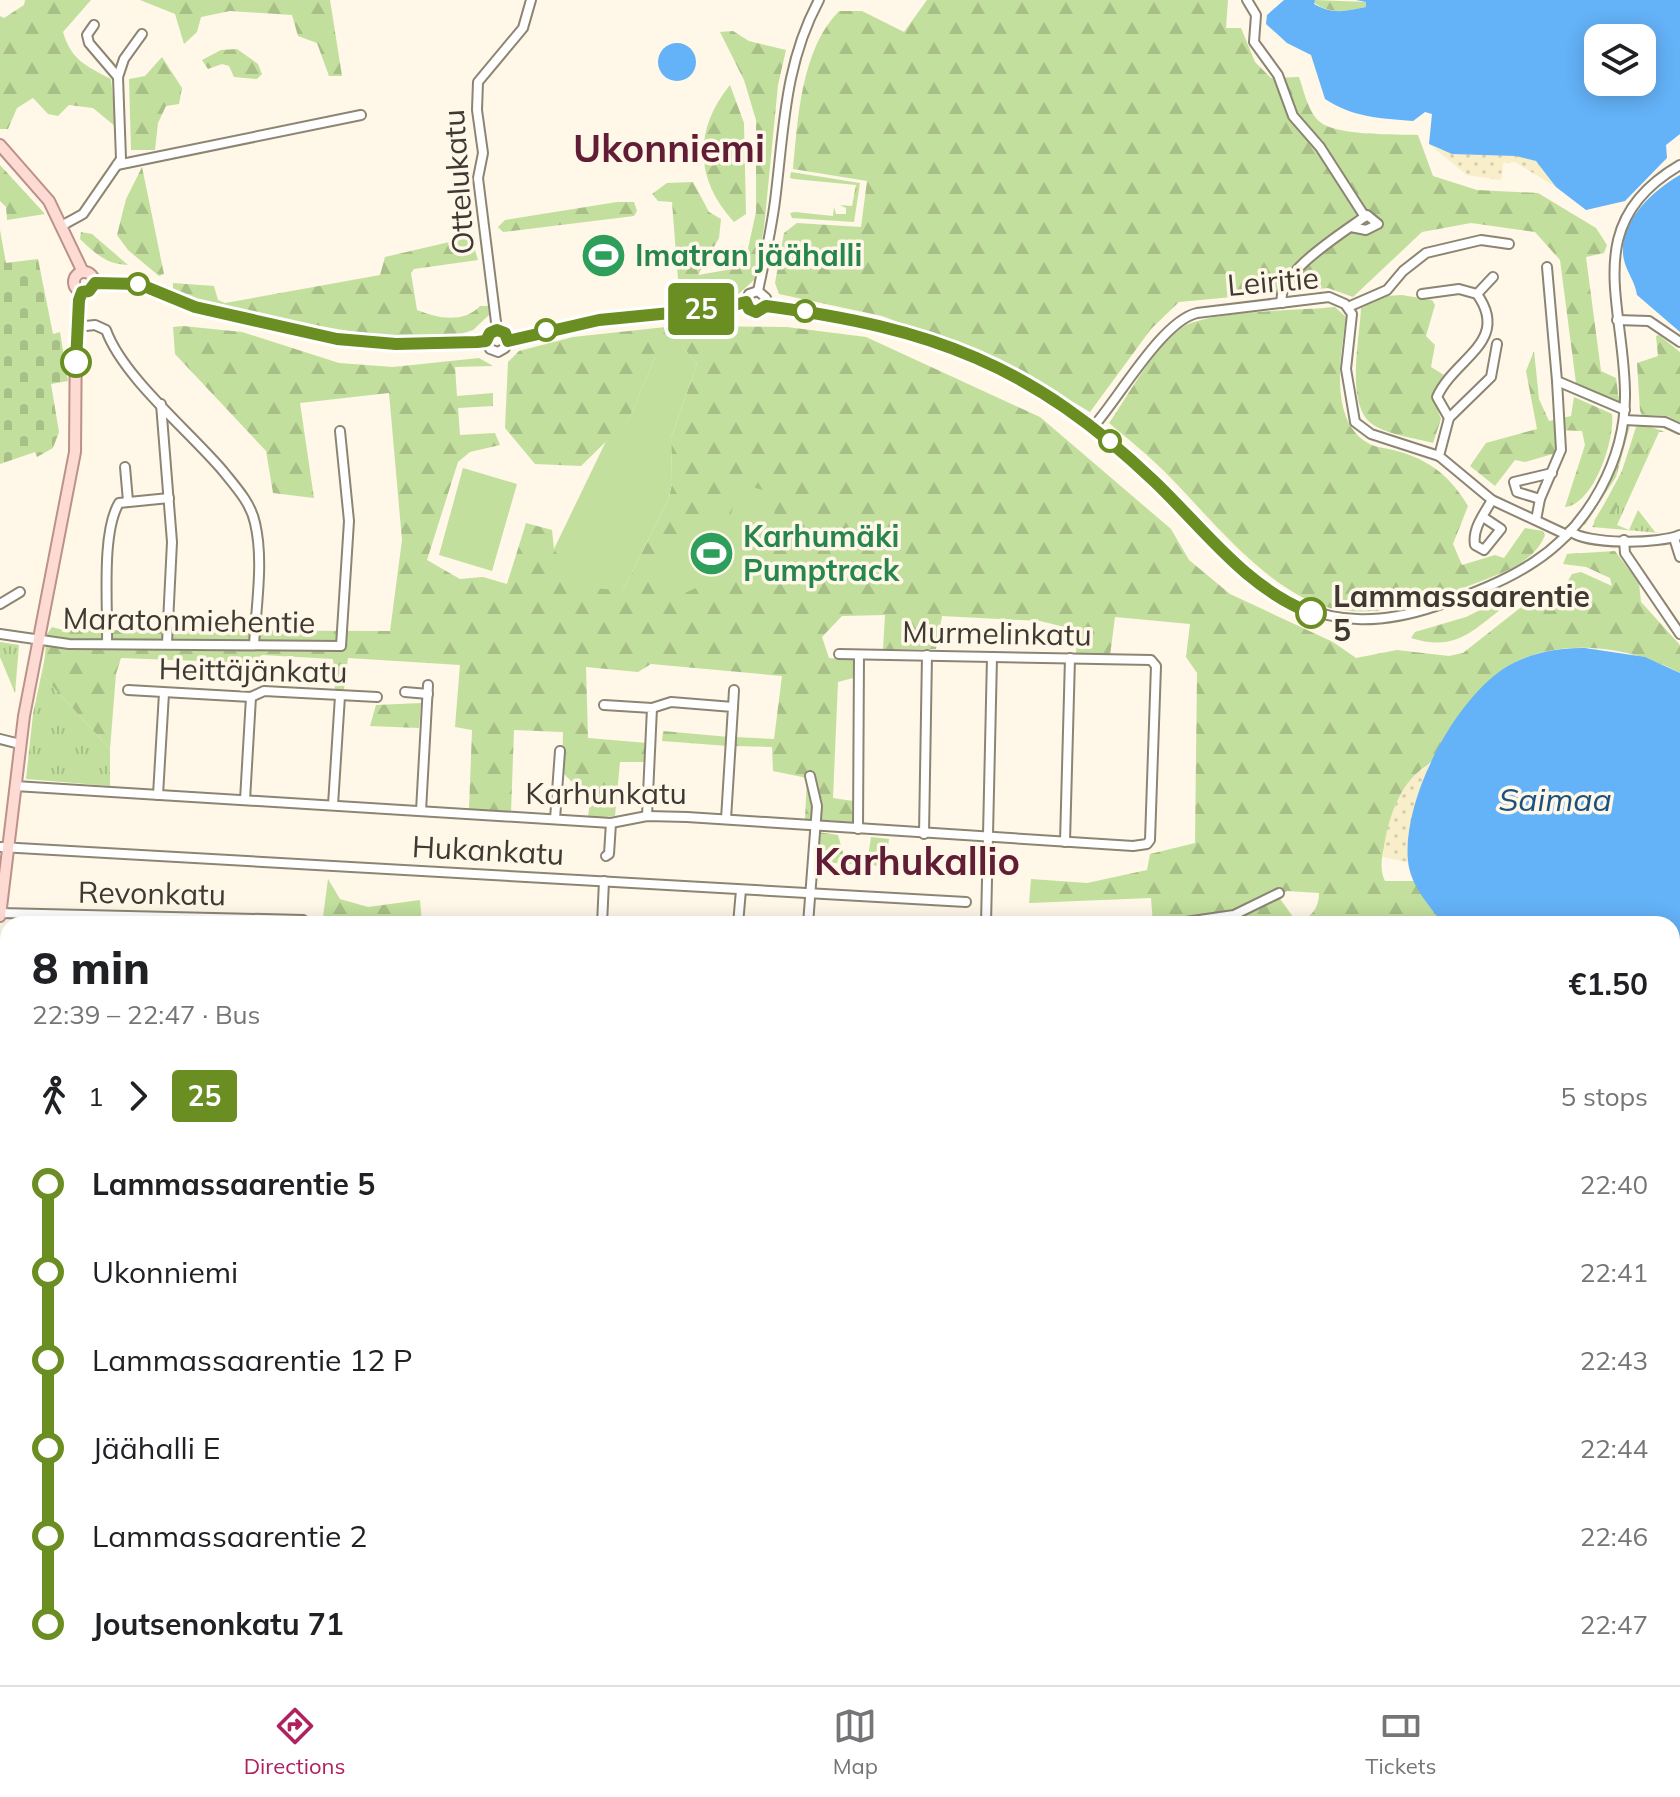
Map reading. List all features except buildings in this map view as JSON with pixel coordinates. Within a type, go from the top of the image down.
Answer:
[{"type":"main road","points":[[0,145],[49,201],[83,272]]},
{"type":"main road","points":[[82,292],[89,291],[95,283],[92,274],[83,272]]},
{"type":"main road","points":[[0,915],[4,848],[20,744],[75,452],[76,327],[82,292],[74,281],[83,272]]},
{"type":"street","name":"Ottelukatu","points":[[497,330],[478,178],[483,153],[476,93],[484,71],[523,28],[531,0]]},
{"type":"street","points":[[758,291],[775,205],[788,85],[805,28],[819,0]]},
{"type":"street","points":[[1247,0],[1256,15],[1254,42],[1278,75],[1288,107],[1320,147],[1366,216],[1377,219],[1374,228],[1351,227]]},
{"type":"street","points":[[94,25],[87,35],[89,43],[118,77]]},
{"type":"street","points":[[63,225],[83,214],[123,154],[118,77],[124,59],[142,34]]},
{"type":"street","points":[[117,165],[361,115]]},
{"type":"street","points":[[758,291],[749,294],[746,302],[749,309],[756,312],[766,306],[840,315],[922,335],[991,363],[1093,427],[1148,475],[1253,579],[1285,601],[1332,618],[1380,620],[1460,598],[1521,570],[1569,533],[1606,480],[1624,415],[1613,267],[1618,234],[1639,198],[1680,165]]},
{"type":"street","points":[[1282,303],[1281,293],[1298,269],[1366,216]]},
{"type":"street","points":[[1348,307],[1387,290],[1403,271],[1426,253],[1481,240],[1509,244]]},
{"type":"street","points":[[1536,520],[1540,499],[1561,450],[1547,267]]},
{"type":"street","points":[[1477,294],[1493,277]]},
{"type":"street","points":[[95,283],[139,284],[195,307],[337,339],[422,345],[486,341]]},
{"type":"street","points":[[1422,294],[1459,289],[1477,294]]},
{"type":"street","points":[[758,291],[766,298],[766,306]]},
{"type":"street","points":[[1449,418],[1438,403],[1441,389],[1482,341],[1490,324],[1477,294]]},
{"type":"street","name":"Leiritie","points":[[1093,427],[1164,335],[1182,318],[1197,313],[1329,297],[1348,307],[1352,320],[1346,378],[1355,422],[1371,434],[1439,456]]},
{"type":"street","points":[[508,341],[573,324],[722,308],[746,302]]},
{"type":"street","points":[[1617,320],[1649,321],[1680,342]]},
{"type":"street","points":[[76,327],[102,326],[112,346],[236,487],[251,511],[259,542],[254,645]]},
{"type":"street","points":[[497,330],[505,333],[508,341],[505,348],[498,352],[490,349],[486,341],[490,333],[497,330]]},
{"type":"street","points":[[1497,344],[1491,377],[1449,418],[1439,456],[1492,500],[1536,520],[1587,540],[1677,536],[1680,557]]},
{"type":"street","points":[[1557,381],[1624,415],[1665,422],[1680,429]]},
{"type":"street","points":[[161,403],[172,555],[167,643]]},
{"type":"street","name":"Maratonmiehentie","points":[[0,634],[38,640],[107,643],[341,646],[349,521],[340,431]]},
{"type":"street","points":[[125,467],[128,501]]},
{"type":"street","points":[[1540,499],[1517,492],[1514,482],[1552,473]]},
{"type":"street","points":[[107,643],[110,530],[115,510],[119,503],[128,501],[169,498]]},
{"type":"street","points":[[1483,517],[1492,500]]},
{"type":"street","points":[[1624,540],[1625,553],[1680,634]]},
{"type":"street","points":[[0,604],[20,592]]},
{"type":"street","name":"Murmelinkatu","points":[[839,654],[1147,659],[1154,662],[1151,830],[1147,844]]},
{"type":"street","points":[[858,829],[859,655]]},
{"type":"street","points":[[924,834],[927,655]]},
{"type":"street","points":[[986,916],[992,657]]},
{"type":"street","points":[[1065,842],[1070,658]]},
{"type":"street","points":[[405,692],[428,689],[421,811]]},
{"type":"street","name":"Heittäjänkatu","points":[[128,690],[251,697],[264,691],[377,697]]},
{"type":"street","points":[[726,819],[734,690]]},
{"type":"street","points":[[158,795],[164,693]]},
{"type":"street","points":[[333,805],[340,696]]},
{"type":"street","points":[[245,800],[251,697]]},
{"type":"street","points":[[604,705],[652,708],[671,702],[733,707]]},
{"type":"street","points":[[647,816],[652,708]]},
{"type":"street","points":[[0,739],[20,744]]},
{"type":"street","points":[[555,819],[560,751]]},
{"type":"street","points":[[809,916],[816,794],[810,776]]},
{"type":"street","name":"Karhunkatu","points":[[15,786],[611,823],[647,816],[726,819],[989,838],[1147,844]]},
{"type":"street","points":[[606,856],[609,854],[611,823]]},
{"type":"street","name":"Hukankatu","points":[[4,848],[966,902]]},
{"type":"street","points":[[602,916],[604,881]]},
{"type":"street","points":[[739,916],[741,890]]},
{"type":"street","points":[[1227,916],[1279,893]]},
{"type":"street","name":"Revonkatu","points":[[0,915],[61,916]]},
{"type":"green space","points":[[25,0],[91,0],[63,32],[75,56],[111,79],[116,127],[93,108],[69,105],[58,116],[48,114],[33,98],[17,108],[8,129],[0,129],[0,16],[4,18],[24,5]]},
{"type":"green space","points":[[140,0],[330,0],[342,76],[329,76],[317,43],[298,36],[292,15],[230,11],[201,17],[197,32],[184,44],[175,14]]},
{"type":"green space","points":[[927,0],[1228,0],[1226,28],[1241,28],[1255,62],[1271,78],[1299,77],[1309,107],[1316,118],[1328,127],[1352,132],[1418,135],[1433,176],[1477,190],[1538,193],[1596,228],[1607,245],[1604,253],[1586,257],[1601,371],[1616,378],[1619,401],[1615,405],[1576,383],[1560,260],[1535,232],[1471,223],[1422,232],[1353,297],[1328,288],[1179,302],[1151,329],[1090,412],[1005,362],[882,316],[779,294],[775,283],[784,233],[797,223],[861,227],[867,181],[793,169],[804,85],[816,45],[839,11],[862,11],[904,32]]},
{"type":"green space","points":[[1315,0],[1366,2],[1366,7],[1334,11],[1314,3]]},
{"type":"green space","points":[[733,31],[749,41],[786,50],[778,85],[764,228],[754,280],[733,299],[708,299],[678,279],[672,202],[658,201],[652,194],[667,183],[693,182],[709,212],[721,219],[719,238],[698,275],[744,267],[756,212],[756,120],[744,80],[720,32]]},
{"type":"green space","points":[[237,49],[258,64],[262,74],[257,79],[234,77],[229,66],[222,64],[208,69],[202,60],[221,50]]},
{"type":"green space","points":[[162,57],[182,88],[179,104],[166,106],[158,123],[155,150],[131,150],[129,79],[145,76]]},
{"type":"green space","points":[[730,85],[744,123],[746,214],[734,222],[711,189],[704,154],[710,119]]},
{"type":"green space","points":[[0,165],[45,214],[7,220],[6,207],[0,201]]},
{"type":"green space","points":[[142,167],[164,274],[159,276],[128,250],[117,235],[126,199]]},
{"type":"green space","points":[[791,172],[860,183],[854,222],[792,218],[790,213],[795,212],[833,216],[834,207],[836,214],[846,214],[846,208],[840,205],[852,206],[856,185],[794,179],[790,178]]},
{"type":"green space","points":[[634,202],[637,211],[634,216],[503,232],[498,227],[505,220]]},
{"type":"green space","points":[[0,230],[6,263],[38,259],[53,334],[60,332],[68,381],[51,384],[59,432],[53,448],[37,457],[35,452],[0,464]]},
{"type":"green space","points":[[81,232],[92,234],[128,265],[113,263],[96,254],[80,239]]},
{"type":"green space","points":[[471,237],[478,260],[414,269],[411,273],[417,310],[450,318],[466,315],[480,306],[489,306],[489,315],[473,330],[461,334],[396,339],[209,307],[173,290],[173,283],[214,286],[218,300],[225,303],[380,275],[385,257]]},
{"type":"green space","points":[[1386,296],[1432,300],[1435,305],[1426,336],[1435,345],[1431,367],[1444,375],[1433,398],[1441,419],[1433,443],[1378,428],[1364,414],[1359,402],[1356,369],[1361,308]]},
{"type":"green space","points":[[1335,307],[1346,317],[1340,385],[1347,419],[1355,433],[1371,445],[1420,459],[1454,486],[1468,506],[1453,544],[1462,565],[1495,555],[1504,558],[1525,528],[1543,531],[1545,535],[1532,555],[1500,573],[1451,593],[1404,606],[1356,611],[1315,603],[1267,574],[1158,466],[1109,423],[1165,342],[1186,325],[1218,316]]},
{"type":"green space","points":[[183,326],[242,332],[339,363],[393,367],[479,358],[493,366],[455,367],[457,396],[493,393],[493,406],[458,408],[460,435],[495,433],[500,445],[470,452],[458,462],[427,560],[460,579],[483,577],[507,584],[526,523],[552,530],[554,549],[623,590],[668,500],[672,484],[671,438],[697,364],[682,346],[655,358],[629,419],[581,466],[535,464],[505,428],[508,362],[519,351],[573,337],[675,326],[787,327],[866,337],[1040,417],[1171,529],[1189,560],[1230,594],[1333,642],[1356,658],[1397,650],[1449,656],[1463,653],[1530,600],[1566,584],[1572,574],[1581,572],[1612,586],[1610,578],[1586,567],[1563,564],[1567,554],[1615,551],[1639,583],[1641,602],[1680,645],[1680,673],[1638,656],[1591,648],[1567,648],[1522,659],[1502,670],[1485,685],[1460,715],[1433,760],[1421,769],[1392,825],[1382,855],[1385,881],[1414,881],[1438,916],[1308,916],[1318,903],[1319,893],[1287,891],[1278,896],[1292,916],[1152,916],[1151,898],[1029,903],[1031,879],[1087,883],[1147,870],[1150,854],[1195,843],[1197,673],[1186,657],[1190,624],[1115,617],[1110,656],[1076,655],[1077,630],[1040,621],[942,616],[936,649],[883,649],[885,615],[842,616],[822,637],[829,658],[854,660],[853,678],[838,682],[833,798],[853,801],[852,822],[805,819],[807,778],[773,771],[772,747],[735,746],[735,737],[774,739],[782,676],[651,664],[638,672],[586,667],[588,738],[647,743],[645,762],[620,762],[615,816],[588,818],[590,800],[562,772],[563,732],[514,730],[511,812],[469,809],[472,730],[455,727],[460,665],[348,658],[344,689],[335,689],[333,659],[262,655],[251,663],[121,658],[116,674],[110,749],[43,676],[47,634],[52,627],[63,630],[390,631],[402,540],[389,393],[300,403],[314,498],[273,493],[266,451],[175,354],[173,327]]},
{"type":"green space","points":[[1659,335],[1680,352],[1680,423],[1668,416],[1642,415],[1640,411],[1637,363],[1658,356],[1656,336]]},
{"type":"green space","points":[[667,345],[682,346],[697,364],[671,438],[672,483],[668,500],[623,590],[588,588],[574,583],[554,549],[608,437],[629,419],[655,358]]},
{"type":"green space","points":[[1534,351],[1539,399],[1549,421],[1571,416],[1574,397],[1612,414],[1606,454],[1593,483],[1585,495],[1565,507],[1585,445],[1582,431],[1556,430],[1556,453],[1525,462],[1515,460],[1495,486],[1470,466],[1486,443],[1537,429],[1526,371]]},
{"type":"green space","points":[[1643,424],[1665,432],[1659,432],[1617,525],[1629,530],[1638,510],[1655,532],[1660,533],[1592,527],[1622,471],[1636,427]]},
{"type":"green space","points":[[1630,426],[1616,477],[1585,525],[1582,523],[1611,475],[1626,428]]},
{"type":"green space","points":[[1643,428],[1653,431],[1653,439],[1609,522],[1596,525],[1594,521],[1618,482],[1635,435]]},
{"type":"green space","points":[[463,468],[517,484],[492,571],[439,555]]},
{"type":"green space","name":"Karhumäki Pumptrack","points":[[739,484],[775,493],[774,528],[734,571],[678,596],[657,584],[687,520],[702,513],[716,521],[729,522]]},
{"type":"green space","points":[[1502,599],[1505,606],[1462,637],[1440,642],[1411,638],[1415,632],[1466,617]]},
{"type":"green space","points":[[0,642],[19,645],[15,693],[0,657]]},
{"type":"green space","points":[[47,648],[43,676],[110,749],[110,786],[26,779],[33,714]]},
{"type":"green space","points":[[421,703],[419,728],[370,726],[376,705]]},
{"type":"green space","points":[[663,731],[729,737],[728,746],[662,741]]},
{"type":"green space","points":[[818,832],[838,835],[844,856],[868,857],[871,837],[889,839],[885,866],[817,862]]},
{"type":"green space","points":[[328,879],[340,899],[368,907],[420,900],[421,916],[323,916]]},
{"type":"sand","points":[[1429,144],[1455,153],[1525,157],[1540,164],[1556,187],[1515,162],[1503,163],[1501,180],[1467,175]]},
{"type":"sand","points":[[1429,765],[1417,799],[1408,862],[1383,857],[1391,818],[1402,792],[1418,772]]},
{"type":"water","points":[[1284,0],[1315,0],[1314,4],[1327,10],[1340,11],[1366,7],[1366,2],[1356,0],[1680,0],[1680,134],[1666,145],[1667,158],[1625,201],[1586,210],[1556,187],[1536,161],[1516,156],[1452,154],[1429,144],[1432,114],[1425,112],[1413,121],[1378,118],[1357,114],[1325,99],[1311,55],[1287,43],[1266,24],[1267,15]]},
{"type":"water","points":[[677,43],[690,49],[696,62],[690,75],[677,81],[664,75],[658,62],[664,49]]},
{"type":"water","points":[[1680,175],[1680,332],[1637,295],[1625,265],[1623,247],[1625,234],[1638,210],[1658,190]]},
{"type":"water","name":"Saimaa","points":[[1585,648],[1645,657],[1680,673],[1680,916],[1437,916],[1416,886],[1408,861],[1413,810],[1434,755],[1466,705],[1503,669],[1542,652]]},
{"type":"bus line","name":"25","points":[[76,362],[79,300],[82,292],[92,289],[95,283],[139,284],[210,311],[370,344],[477,342],[486,341],[490,333],[497,330],[505,333],[508,341],[573,324],[722,308],[746,302],[752,312],[760,312],[766,306],[840,315],[922,335],[991,363],[1028,383],[1081,418],[1131,459],[1253,579],[1273,594],[1311,613]]},
{"type":"place","name":"Imatran jäähalli","points":[[604,255]]},
{"type":"place","name":"Karhumäki Pumptrack","points":[[712,553]]},
{"type":"place","name":"Lammassaarentie 5","points":[[1311,613]]},
{"type":"district","name":"Ukonniemi","points":[[669,148]]},
{"type":"district","name":"Karhukallio","points":[[917,861]]}]
